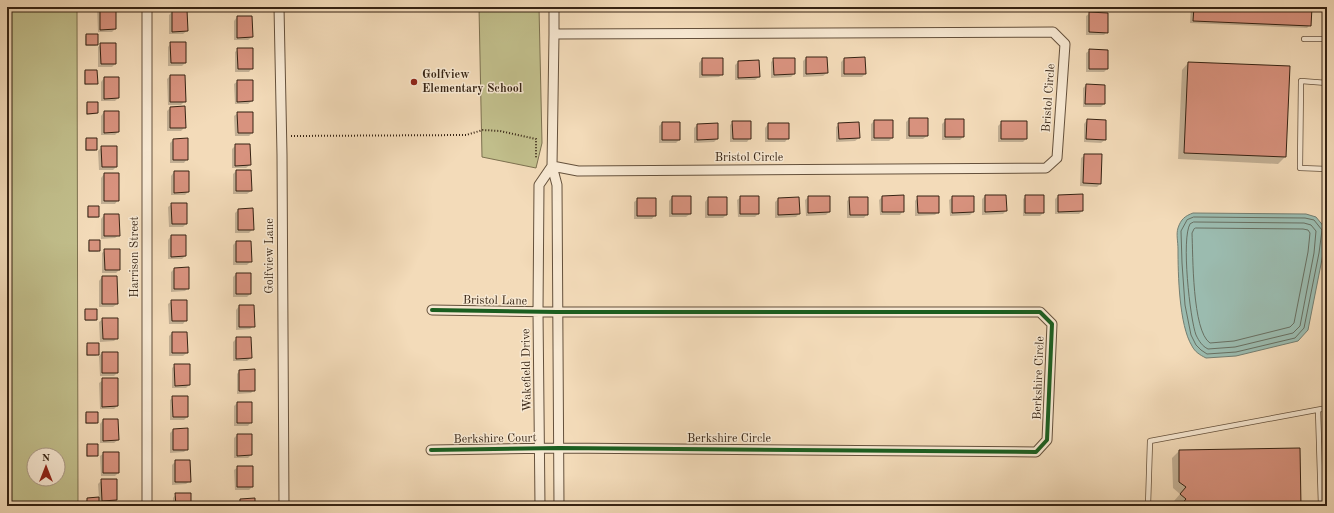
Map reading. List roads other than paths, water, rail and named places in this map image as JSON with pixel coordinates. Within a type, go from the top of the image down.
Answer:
[{"type":"street","name":"Harrison Street","points":[[147,7],[147,506]]},
{"type":"street","name":"Golfview Lane","points":[[279,7],[282,136],[284,506]]},
{"type":"street","points":[[554,7],[552,166],[557,185],[559,506]]},
{"type":"street","name":"Bristol Circle","points":[[552,166],[578,171],[1046,168],[1057,158],[1065,44],[1053,32],[554,34]]},
{"type":"street","name":"Wakefield Drive","points":[[540,506],[538,312],[539,185],[552,166]]},
{"type":"street","name":"Bristol Lane","points":[[432,310],[557,312]]},
{"type":"street","name":"Berkshire Circle","points":[[557,312],[1040,312],[1052,324],[1047,440],[1036,452],[559,448]]},
{"type":"street","name":"Berkshire Court","points":[[431,450],[559,448]]},
{"type":"lane","points":[[1304,39],[1327,39]]},
{"type":"lane","points":[[1327,83],[1301,81],[1300,168],[1327,169]]},
{"type":"lane","points":[[1148,506],[1150,441],[1327,408]]},
{"type":"lane","points":[[1318,410],[1321,506]]},
{"type":"water","points":[[1193,213],[1306,214],[1316,217],[1325,228],[1323,254],[1308,330],[1298,341],[1236,356],[1206,358],[1195,350],[1184,326],[1180,299],[1177,235],[1180,222]]},
{"type":"place","name":"Golfview Elementary School","points":[[414,82]]}]
